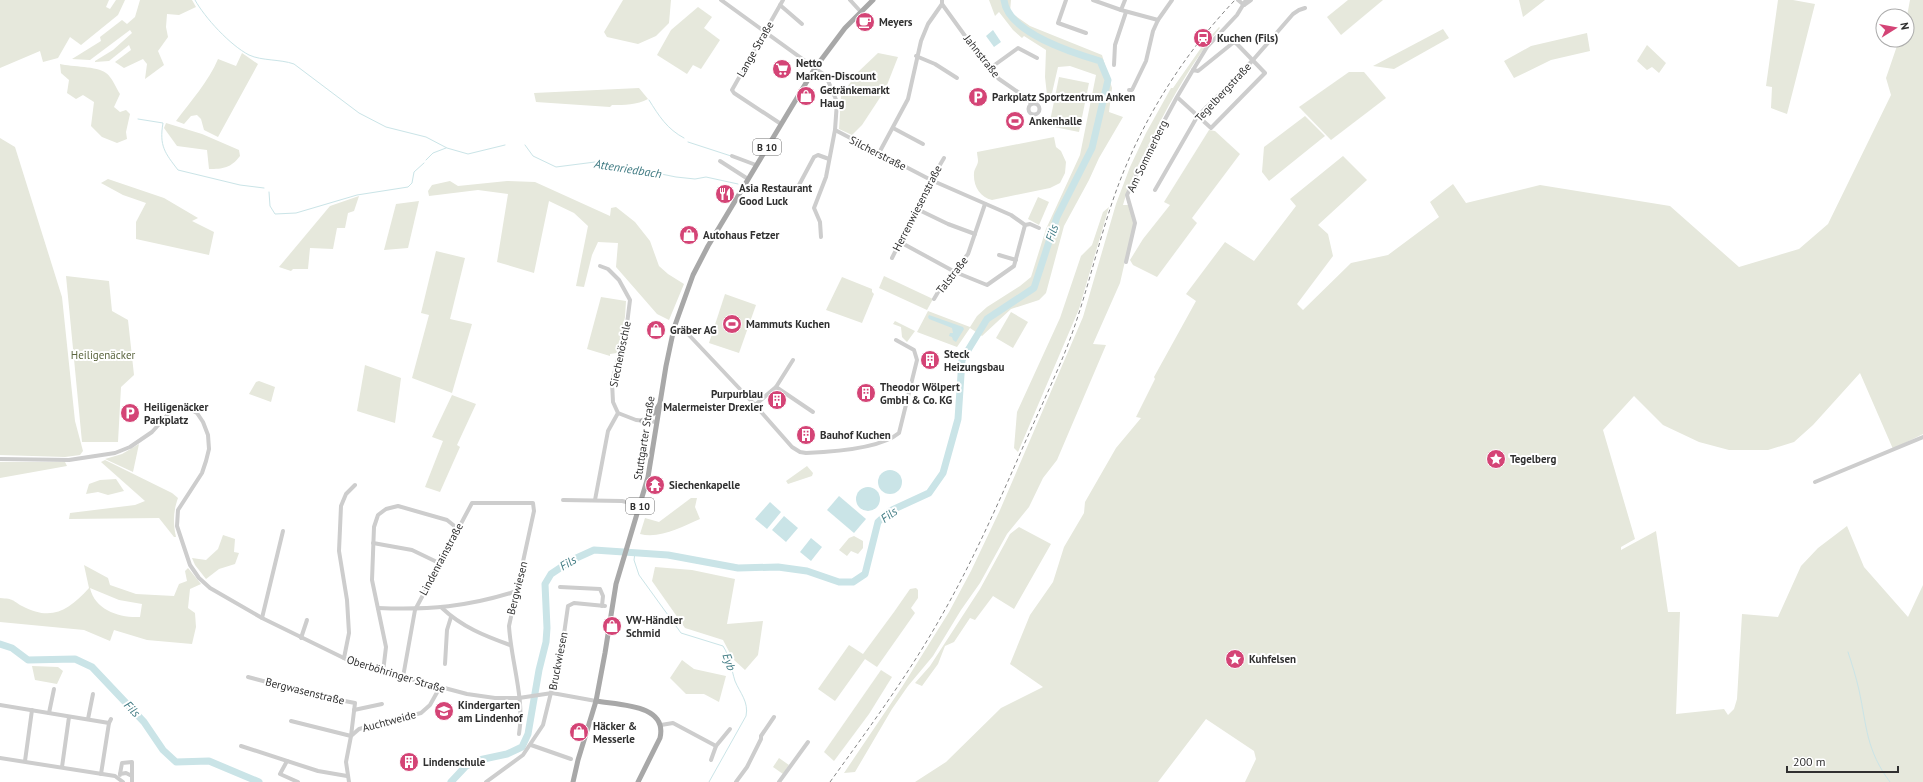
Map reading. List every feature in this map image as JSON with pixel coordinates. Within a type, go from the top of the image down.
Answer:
[{"type":"main road","name":"B 10","points":[[674,328],[685,294],[697,267],[748,178],[815,68],[845,28],[873,0]]},
{"type":"main road","name":"Stuttgarter Straße","points":[[573,782],[596,701],[605,653],[613,596],[648,477],[674,328]]},
{"type":"main road","points":[[642,421],[654,413],[660,404]]},
{"type":"main road","points":[[596,701],[648,712],[657,717],[661,725],[660,738],[638,782]]},
{"type":"street","points":[[721,0],[764,33],[826,76],[836,97],[837,108],[835,130],[826,177],[814,208],[820,222],[821,237]]},
{"type":"street","name":"Lange Straße","points":[[781,124],[734,93],[732,90],[783,0]]},
{"type":"street","points":[[850,0],[861,12]]},
{"type":"street","points":[[1066,0],[1058,23],[1086,33]]},
{"type":"street","points":[[1093,0],[1126,12],[1158,20]]},
{"type":"street","points":[[1121,10],[1125,0]]},
{"type":"street","points":[[1129,90],[1132,90],[1146,61],[1153,31],[1158,20],[1172,0]]},
{"type":"street","points":[[1238,0],[1244,5]]},
{"type":"street","name":"Am Sommerberg","points":[[1244,5],[1246,0]]},
{"type":"street","name":"Am Sommerberg","points":[[1126,262],[1135,223],[1127,195],[1148,151],[1177,97],[1207,47],[1244,5],[1251,0]]},
{"type":"street","points":[[879,153],[908,99],[916,56],[928,24],[942,2]]},
{"type":"street","name":"Jahnstraße","points":[[942,2],[989,69],[999,79],[1028,99],[1031,104]]},
{"type":"street","points":[[780,5],[802,24]]},
{"type":"street","name":"Tegelbergstraße","points":[[1156,190],[1197,117],[1252,60],[1293,14],[1298,10],[1305,8]]},
{"type":"street","points":[[1114,65],[1116,45],[1126,12]]},
{"type":"street","points":[[1177,97],[1209,128],[1213,126],[1265,73],[1234,42],[1198,71],[1193,70]]},
{"type":"street","points":[[989,69],[1018,48],[1036,58]]},
{"type":"street","points":[[916,56],[935,64],[957,78]]},
{"type":"street","points":[[893,128],[923,144]]},
{"type":"street","name":"Silcherstraße","points":[[835,130],[931,180],[1011,215],[1025,225]]},
{"type":"street","points":[[799,185],[814,157],[818,155],[829,159]]},
{"type":"street","points":[[732,156],[756,165]]},
{"type":"street","name":"Herrenwiesenstraße","points":[[892,258],[931,180],[944,158]]},
{"type":"street","points":[[720,161],[748,178]]},
{"type":"street","name":"Talstraße","points":[[934,299],[941,287],[955,272],[968,254],[985,204]]},
{"type":"street","points":[[917,209],[948,224],[975,234]]},
{"type":"street","points":[[900,242],[955,272],[987,285],[1012,269],[1016,260],[1025,225],[1030,224],[1039,228]]},
{"type":"street","points":[[999,255],[1016,260]]},
{"type":"street","name":"Siechenöschle","points":[[600,266],[608,269],[619,280],[630,300],[627,324],[612,382],[613,402],[618,413]]},
{"type":"street","points":[[674,328],[688,334],[755,405],[792,447],[800,452],[822,452],[860,448],[895,436],[902,428],[917,360],[914,350],[896,340]]},
{"type":"street","points":[[755,405],[776,387],[793,360]]},
{"type":"street","points":[[776,387],[813,412]]},
{"type":"street","name":"Oberböhringer Straße","points":[[0,459],[69,460],[116,453],[130,447],[152,432],[171,411],[182,408],[190,409],[197,413],[203,422],[208,435],[209,449],[202,473],[180,506],[177,515],[177,526],[190,565],[205,584],[220,595],[301,638],[344,658],[383,672],[467,694],[495,698],[519,698],[552,693],[596,701]]},
{"type":"street","points":[[594,500],[608,431],[618,413],[642,421],[657,422]]},
{"type":"street","points":[[1815,482],[1901,448],[1923,437]]},
{"type":"street","points":[[344,658],[349,633],[347,600],[339,551],[341,513],[346,494],[355,485]]},
{"type":"street","points":[[563,500],[622,501],[640,505]]},
{"type":"street","name":"Lindenrainstraße","points":[[403,677],[415,610],[472,503],[532,503]]},
{"type":"street","name":"Bergwiesen","points":[[519,698],[510,645],[510,618],[520,582],[534,511],[532,503]]},
{"type":"street","points":[[383,672],[386,647],[372,580],[374,526],[378,515],[392,507],[398,506],[447,520],[458,528]]},
{"type":"street","points":[[262,618],[283,531]]},
{"type":"street","points":[[373,543],[412,550],[439,564]]},
{"type":"street","name":"Bruckwiesen","points":[[486,782],[495,777],[523,755],[531,745],[543,724],[552,693],[562,648],[568,606],[574,603],[604,606],[600,590],[560,588]]},
{"type":"street","points":[[378,608],[415,610],[442,608],[491,599],[517,591]]},
{"type":"street","points":[[442,608],[452,617],[481,635],[510,645]]},
{"type":"street","points":[[445,664],[447,630],[452,617]]},
{"type":"street","points":[[301,638],[307,620]]},
{"type":"street","name":"Bergwasenstraße","points":[[248,677],[324,697],[355,703],[351,736]]},
{"type":"street","name":"Auchtweide","points":[[349,782],[346,762],[351,736],[359,729],[421,713],[430,705],[440,687]]},
{"type":"street","points":[[51,714],[54,689]]},
{"type":"street","points":[[90,720],[93,694]]},
{"type":"street","points":[[519,698],[522,717],[519,734]]},
{"type":"street","name":"Bergwasenstraße","points":[[354,710],[382,704]]},
{"type":"street","points":[[0,705],[69,717],[110,721],[101,774]]},
{"type":"street","points":[[25,761],[32,710]]},
{"type":"street","points":[[62,767],[69,717]]},
{"type":"street","points":[[736,782],[747,767],[761,739],[761,736],[774,717]]},
{"type":"street","points":[[292,721],[351,736]]},
{"type":"street","points":[[661,725],[673,724],[716,746]]},
{"type":"street","points":[[711,760],[716,746],[730,729]]},
{"type":"street","points":[[779,782],[808,742]]},
{"type":"street","points":[[531,745],[571,759]]},
{"type":"street","points":[[242,746],[318,771],[347,776]]},
{"type":"street","points":[[0,758],[101,774],[120,776],[126,773],[132,776]]},
{"type":"street","points":[[287,761],[280,774],[298,782]]},
{"type":"street","points":[[123,782],[120,776],[122,763],[132,762],[132,782]]},
{"type":"street","points":[[495,777],[497,782]]},
{"type":"green space","points":[[0,0],[109,0],[106,7],[110,9],[116,0],[125,0],[118,15],[81,45],[70,37],[58,58],[43,62],[40,51],[0,68]]},
{"type":"green space","points":[[140,0],[192,0],[196,7],[179,15],[167,14],[166,27],[168,37],[158,51],[164,65],[145,79],[147,64],[143,59],[124,68],[115,62],[131,50],[129,45],[109,61],[95,62],[113,50],[132,33],[130,30],[90,60],[72,59],[101,41],[100,37],[122,20],[127,24],[135,17]]},
{"type":"green space","points":[[623,0],[671,0],[669,23],[656,36],[638,44],[607,37],[604,32]]},
{"type":"green space","points":[[989,0],[1011,0],[1010,12],[1030,26],[1102,55],[1112,88],[1109,112],[1123,117],[1099,158],[1064,226],[1046,293],[1039,300],[1011,309],[982,336],[970,328],[957,347],[917,332],[928,311],[970,327],[977,316],[987,307],[1020,286],[1031,277],[1046,229],[1080,155],[1096,75],[1070,66],[1058,67],[1052,93],[1047,95],[1045,77],[1046,50],[1024,36],[1022,38],[1013,30],[999,12],[995,16]]},
{"type":"green space","points":[[1348,0],[1383,0],[1341,35],[1327,17]]},
{"type":"green space","points":[[1519,0],[1545,0],[1523,17]]},
{"type":"green space","points":[[1778,0],[1793,0],[1815,4],[1787,114],[1771,108],[1772,87],[1766,86]]},
{"type":"green space","points":[[1910,0],[1923,0],[1923,434],[1893,449],[1860,373],[1813,425],[1794,442],[1768,450],[1729,450],[1699,442],[1663,425],[1634,396],[1603,430],[1635,539],[1621,547],[1621,550],[1656,531],[1668,612],[1680,612],[1676,714],[1724,709],[1728,715],[1734,709],[1737,699],[1742,614],[1778,617],[1801,566],[1818,548],[1847,526],[1864,567],[1908,617],[1923,585],[1923,782],[1245,782],[1256,759],[1254,751],[1206,719],[1158,782],[915,782],[946,762],[1001,708],[1043,687],[1010,664],[1030,615],[1053,582],[1064,547],[1084,513],[1085,502],[1116,448],[1141,418],[1136,417],[1155,379],[1154,377],[1196,301],[1186,294],[1225,242],[1254,261],[1296,206],[1290,199],[1343,156],[1367,180],[1318,225],[1328,234],[1333,256],[1297,304],[1303,310],[1351,263],[1388,255],[1439,217],[1430,202],[1453,184],[1466,203],[1540,185],[1670,206],[1739,267],[1799,249],[1828,224],[1891,95],[1886,78],[1896,48],[1915,48],[1915,8],[1908,8]]},
{"type":"green space","points":[[698,7],[712,17],[704,28],[720,40],[701,69],[693,65],[687,74],[657,55],[671,30]]},
{"type":"green space","points":[[1219,27],[1220,28],[1201,52],[1177,91],[1141,159],[1129,186],[1123,205],[1129,205],[1134,222],[1120,283],[1093,344],[1106,345],[1057,460],[1043,478],[1029,507],[1007,534],[980,583],[961,610],[933,656],[908,686],[892,709],[855,772],[844,773],[902,687],[949,612],[971,571],[1000,510],[1083,317],[1116,204],[1130,167],[1146,133],[1171,88],[1173,88],[1203,45]]},
{"type":"green space","points":[[1443,29],[1449,38],[1394,69],[1373,66]]},
{"type":"green space","points":[[1587,33],[1590,51],[1551,60],[1514,78],[1504,61],[1531,46]]},
{"type":"green space","points":[[1647,45],[1666,63],[1659,73],[1652,67],[1647,70],[1637,61]]},
{"type":"green space","points":[[242,53],[258,64],[218,137],[204,130],[201,119],[197,115],[191,116],[184,124],[176,121],[204,83],[218,59],[236,66]]},
{"type":"green space","points":[[878,53],[898,57],[885,90],[862,125],[852,135],[839,129],[841,96],[857,73]]},
{"type":"green space","points":[[60,64],[97,69],[108,75],[120,94],[114,107],[120,112],[126,110],[130,114],[126,132],[127,139],[117,143],[102,137],[91,126],[94,102],[83,95],[76,99],[67,93],[69,80],[61,73]]},
{"type":"green space","points":[[1349,72],[1364,72],[1386,98],[1331,140],[1299,107]]},
{"type":"green space","points":[[1059,77],[1089,83],[1079,132],[1049,126]]},
{"type":"green space","points":[[639,88],[648,99],[635,104],[612,105],[610,107],[536,102],[534,93]]},
{"type":"green space","points":[[1305,116],[1325,136],[1269,181],[1262,172],[1264,147]]},
{"type":"green space","points":[[166,123],[202,134],[239,150],[240,156],[237,160],[226,167],[209,169],[207,150],[177,146],[164,128]]},
{"type":"green space","points":[[1209,130],[1215,131],[1240,154],[1192,218],[1197,223],[1157,277],[1133,265],[1130,260],[1143,239],[1170,205],[1164,202]]},
{"type":"green space","points":[[1054,137],[1056,147],[1061,151],[1066,162],[1065,173],[1060,183],[1050,188],[992,200],[981,194],[978,190],[974,178],[974,172],[978,162],[977,152]]},
{"type":"green space","points":[[0,138],[15,147],[62,297],[75,421],[83,451],[80,455],[65,457],[0,455]]},
{"type":"green space","points":[[108,179],[164,198],[198,218],[192,221],[214,232],[209,255],[136,239],[136,222],[146,203],[123,195],[101,183]]},
{"type":"green space","points":[[450,181],[458,186],[507,181],[535,182],[610,216],[611,208],[616,207],[635,222],[650,241],[659,266],[668,274],[684,284],[669,320],[657,314],[616,267],[618,243],[598,242],[592,255],[584,287],[576,286],[588,226],[574,213],[549,201],[534,273],[497,262],[508,194],[478,190],[429,196],[428,191],[432,185]]},
{"type":"green space","points":[[359,196],[354,211],[348,213],[345,228],[337,228],[333,249],[310,248],[308,269],[293,269],[291,271],[279,267],[330,206]]},
{"type":"green space","points":[[1038,197],[1049,202],[1039,225],[1028,219]]},
{"type":"green space","points":[[419,201],[408,248],[384,250],[396,204]]},
{"type":"green space","points":[[1109,207],[1079,309],[1018,452],[1014,448],[1017,412],[1060,318],[1081,256],[1092,245],[1103,212]]},
{"type":"green space","points":[[436,251],[465,258],[450,319],[472,324],[452,393],[412,378],[429,315],[421,313]]},
{"type":"green space","name":"Heiligenäcker","points":[[66,276],[109,281],[112,311],[128,320],[134,375],[121,387],[118,442],[82,442]]},
{"type":"green space","points":[[884,276],[933,299],[927,310],[879,288]]},
{"type":"green space","points":[[842,277],[872,289],[874,294],[862,323],[826,310]]},
{"type":"green space","name":"Mammuts Kuchen","points":[[725,294],[756,305],[739,353],[709,343]]},
{"type":"green space","points":[[601,297],[626,301],[625,317],[617,353],[610,354],[610,356],[587,349]]},
{"type":"green space","points":[[1011,312],[1028,322],[1013,348],[996,338]]},
{"type":"green space","points":[[895,321],[915,331],[907,342],[902,337],[901,327],[893,324]]},
{"type":"green space","points":[[365,365],[401,378],[395,423],[357,411]]},
{"type":"green space","points":[[259,381],[275,387],[271,402],[249,394],[256,382]]},
{"type":"green space","points":[[452,395],[476,404],[457,445],[460,447],[440,492],[425,487],[443,441],[432,437]]},
{"type":"green space","points":[[139,444],[133,472],[105,459],[122,454]]},
{"type":"green space","points":[[105,460],[172,493],[178,498],[174,518],[176,537],[174,537],[159,518],[69,519],[70,513],[135,505],[145,501],[101,462]]},
{"type":"green space","points":[[0,462],[65,462],[67,466],[0,478]]},
{"type":"green space","points":[[807,466],[813,473],[812,476],[788,484],[786,481]]},
{"type":"green space","points":[[116,479],[124,491],[108,495],[98,492],[86,494],[89,484],[100,480]]},
{"type":"green space","points":[[691,498],[697,498],[695,507],[700,519],[663,534],[640,534],[645,518],[659,522]]},
{"type":"green space","points":[[1019,527],[1051,544],[1014,609],[993,596],[975,620],[970,618],[954,642],[945,646],[938,664],[922,686],[915,683],[930,666],[980,589],[1010,534]]},
{"type":"green space","points":[[223,535],[235,539],[234,552],[239,553],[235,564],[219,569],[206,579],[195,565],[192,558],[206,560],[218,549]]},
{"type":"green space","points":[[854,536],[863,541],[863,548],[858,554],[851,551],[847,556],[839,550],[849,538]]},
{"type":"green space","points":[[84,565],[108,578],[110,585],[136,594],[174,596],[179,584],[187,581],[185,571],[188,568],[201,584],[190,589],[188,608],[195,613],[196,627],[192,644],[147,640],[114,630],[110,641],[84,630],[0,622],[0,598],[11,599],[33,611],[51,613],[67,608],[82,596],[89,588]],"holes":[[[90,588],[119,600],[142,604],[140,617],[116,614],[102,607],[93,596]]]},
{"type":"green space","points":[[655,567],[692,570],[735,579],[727,624],[763,621],[758,655],[745,670],[733,659],[723,640],[685,628],[652,581]]},
{"type":"green space","points":[[916,588],[918,590],[918,598],[911,608],[915,613],[877,667],[865,659],[835,701],[818,689],[849,645],[863,654],[910,589]]},
{"type":"green space","points":[[682,660],[694,669],[726,676],[719,702],[704,694],[686,694],[670,678]]},
{"type":"green space","points":[[32,666],[58,667],[63,671],[57,684],[35,680]]},
{"type":"green space","points":[[881,670],[892,677],[869,714],[834,761],[824,752]]},
{"type":"green space","points":[[779,758],[789,765],[783,774],[773,767]]},
{"type":"water","points":[[993,30],[1001,42],[994,47],[986,36]]},
{"type":"water","points":[[929,315],[963,327],[964,329],[956,342],[949,336],[950,333],[953,333],[952,328],[929,319]]},
{"type":"water","points":[[890,470],[899,473],[902,482],[899,491],[890,494],[881,491],[878,482],[881,473]]},
{"type":"water","points":[[868,487],[877,490],[880,499],[877,508],[868,511],[859,508],[856,499],[859,490]]},
{"type":"water","points":[[839,496],[866,519],[854,533],[827,510]]},
{"type":"water","points":[[770,502],[781,512],[767,529],[755,519]]},
{"type":"water","points":[[784,516],[798,528],[786,542],[772,530]]},
{"type":"water","points":[[811,538],[822,547],[811,561],[800,552]]},
{"type":"waterway","points":[[195,0],[205,15],[226,38],[242,51],[254,57],[294,64],[359,113],[386,127],[426,137],[447,148],[468,154],[505,145]]},
{"type":"waterway","name":"Fils","points":[[451,782],[466,766],[479,760],[507,754],[522,747],[528,734],[539,670],[546,642],[547,628],[545,584],[551,574],[572,560],[594,550],[668,555],[738,568],[778,567],[807,571],[839,582],[853,582],[865,574],[878,522],[890,511],[929,493],[943,473],[958,419],[962,360],[987,319],[1034,288],[1057,217],[1092,148],[1108,80],[1100,61],[1059,47],[1029,32],[1008,12],[1004,0]]},
{"type":"waterway","points":[[649,100],[668,126],[684,138]]},
{"type":"waterway","points":[[138,119],[163,123],[162,138],[164,149],[178,170],[240,185],[264,188]]},
{"type":"waterway","points":[[688,142],[731,156]]},
{"type":"waterway","name":"Attenriedbach","points":[[525,145],[533,156],[556,167],[595,162],[602,165],[617,165],[676,177],[695,179],[706,177],[738,184]]},
{"type":"waterway","points":[[426,160],[433,153],[446,148]]},
{"type":"waterway","points":[[269,192],[270,206],[275,214],[296,213],[357,195],[408,187],[412,183],[414,172],[424,163]]},
{"type":"waterway","name":"Eyb","points":[[635,553],[634,560],[639,575],[681,633],[723,646],[729,658],[735,681],[744,698],[747,711],[746,716],[709,782]]},
{"type":"waterway","name":"Fils","points":[[0,644],[12,648],[28,660],[75,659],[92,667],[144,722],[163,750],[176,762],[209,761],[259,782]]},
{"type":"waterway","points":[[1848,652],[1858,685],[1868,738],[1876,759],[1890,782]]},
{"type":"railway","points":[[830,782],[916,658],[962,578],[999,502],[1063,357],[1082,302],[1110,209],[1132,152],[1146,124],[1177,71],[1195,47],[1235,0]]},
{"type":"place","name":"Meyers","points":[[865,22]]},
{"type":"place","name":"Kuchen (Fils)","points":[[1203,38]]},
{"type":"place","name":"Netto Marken-Discount","points":[[782,69]]},
{"type":"place","name":"Getränkemarkt Haug","points":[[806,96]]},
{"type":"place","name":"Parkplatz Sportzentrum Anken","points":[[978,97]]},
{"type":"place","name":"Ankenhalle","points":[[1015,121]]},
{"type":"place","name":"Asia Restaurant Good Luck","points":[[725,194]]},
{"type":"place","name":"Autohaus Fetzer","points":[[689,235]]},
{"type":"place","name":"Mammuts Kuchen","points":[[732,324]]},
{"type":"place","name":"Gräber AG","points":[[656,330]]},
{"type":"place","name":"Steck Heizungsbau","points":[[930,360]]},
{"type":"place","name":"Theodor Wölpert GmbH & Co. KG","points":[[866,393]]},
{"type":"place","name":"Purpurblau Malermeister Drexler","points":[[777,400]]},
{"type":"place","name":"Heiligenäcker Parkplatz","points":[[130,413]]},
{"type":"place","name":"Bauhof Kuchen","points":[[806,435]]},
{"type":"place","name":"Tegelberg","points":[[1496,459]]},
{"type":"place","name":"Siechenkapelle","points":[[655,485]]},
{"type":"place","name":"VW-Händler Schmid","points":[[612,626]]},
{"type":"place","name":"Kuhfelsen","points":[[1235,659]]},
{"type":"place","name":"Kindergarten am Lindenhof","points":[[444,711]]},
{"type":"place","name":"Häcker & Messerle","points":[[579,732]]},
{"type":"place","name":"Lindenschule","points":[[409,762]]}]
